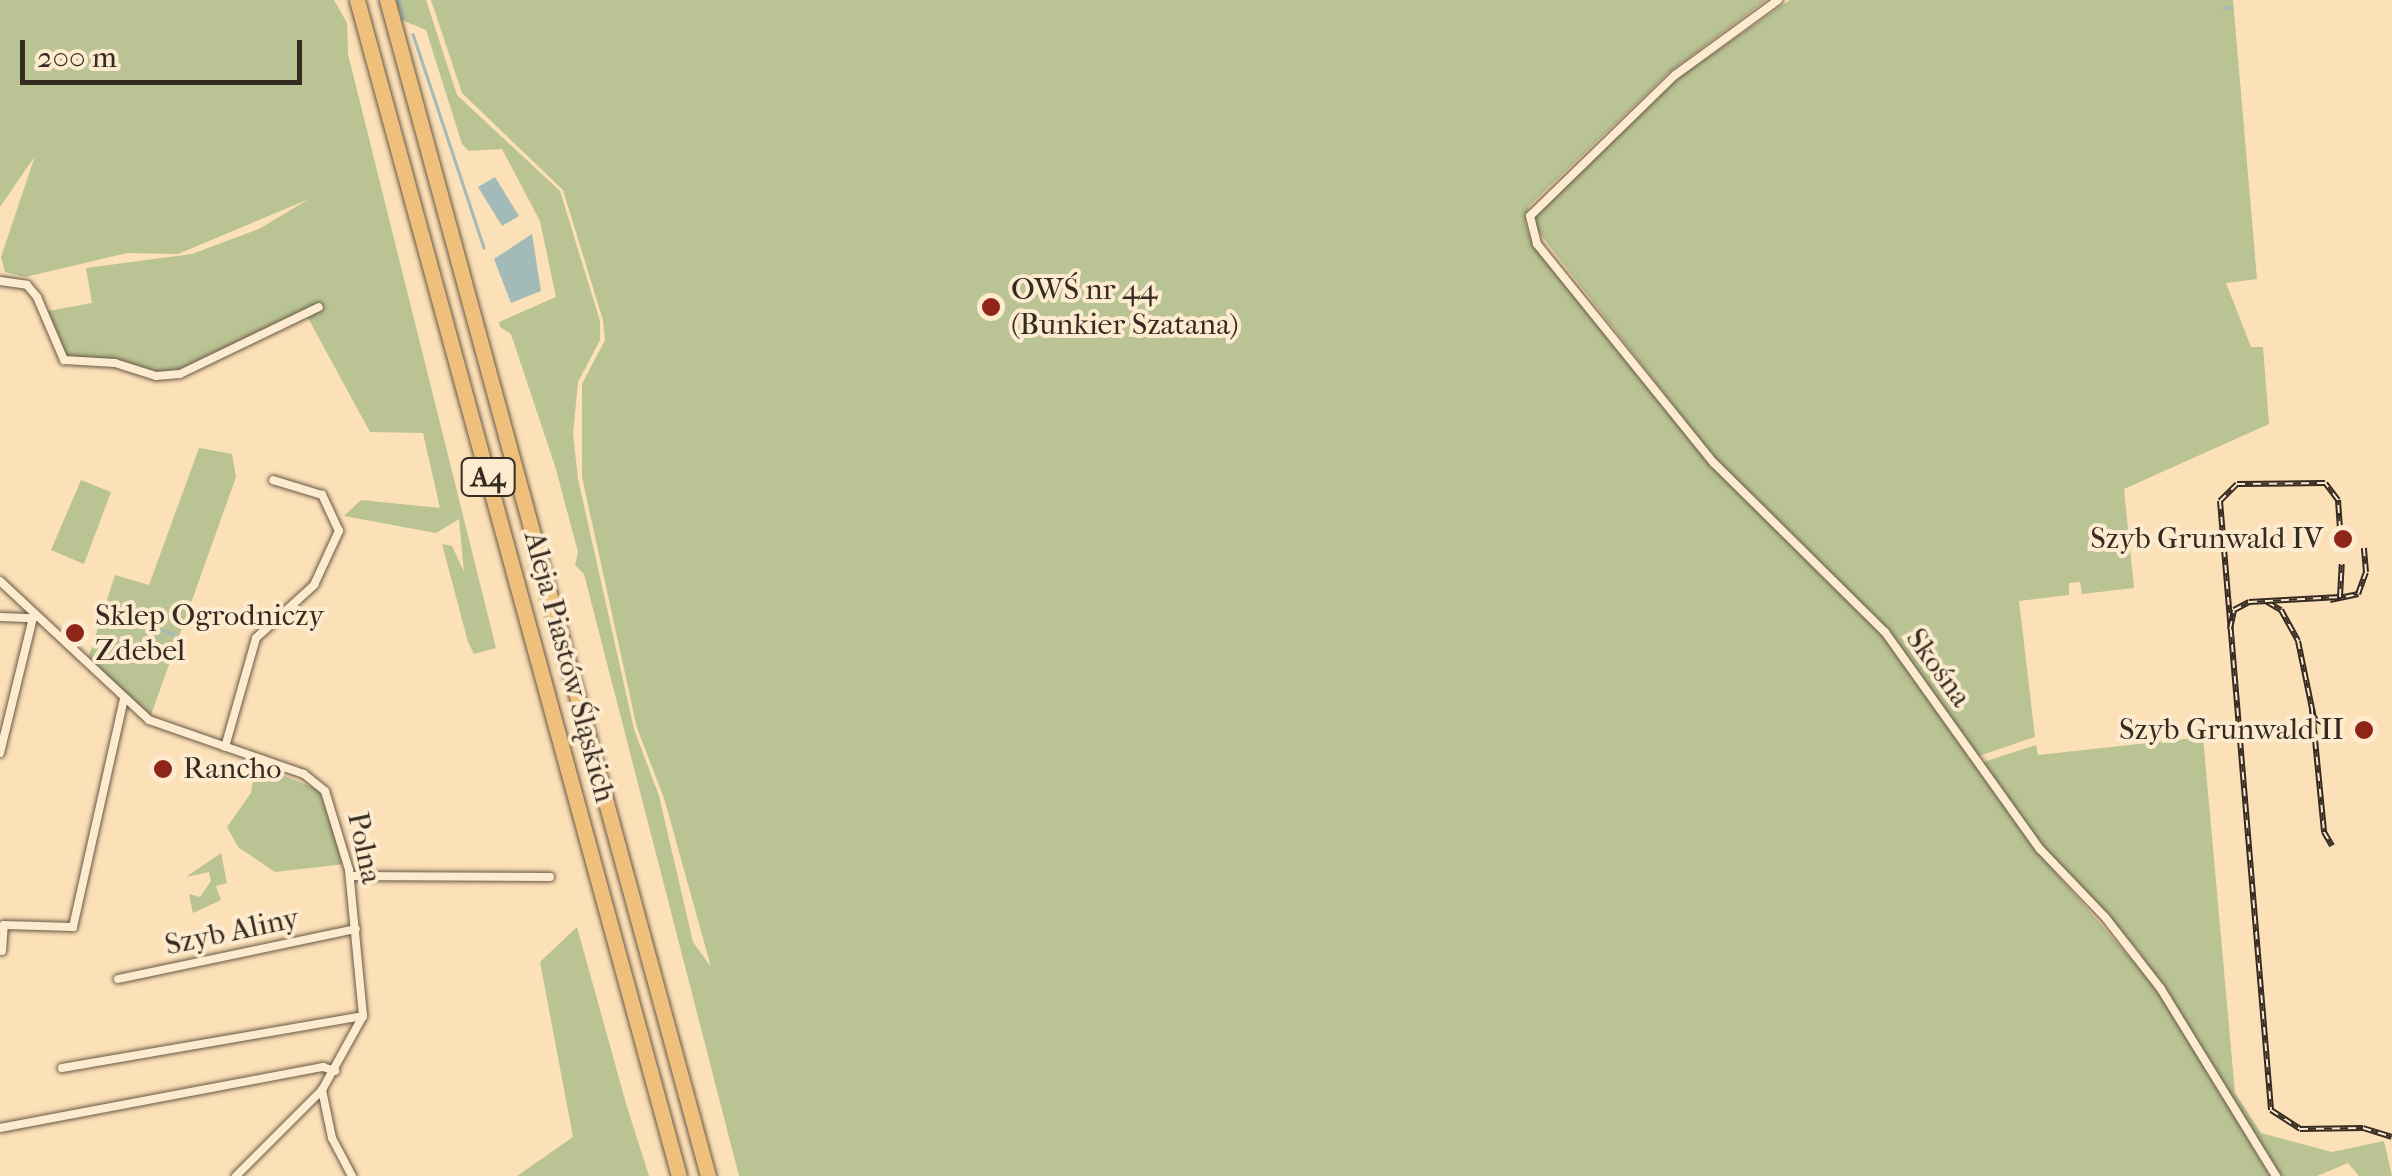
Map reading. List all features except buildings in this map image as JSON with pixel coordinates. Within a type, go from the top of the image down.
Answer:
[{"type":"highway","name":"Aleja Piastów Śląskich","points":[[357,0],[679,1176]]},
{"type":"highway","name":"Aleja Piastów Śląskich","points":[[386,0],[708,1176]]},
{"type":"street","name":"Skośna","points":[[1778,0],[1675,75],[1530,216],[1537,244],[1714,463],[1885,632],[2040,849],[2135,953],[2276,1176]]},
{"type":"street","points":[[0,281],[27,285],[37,297],[64,360],[116,363],[156,376],[180,374],[319,308]]},
{"type":"street","points":[[225,747],[256,638],[314,585],[339,531],[322,495],[273,480]]},
{"type":"street","name":"Polna","points":[[0,581],[33,618],[149,720],[316,781],[340,827],[350,876],[363,1016]]},
{"type":"street","points":[[0,618],[33,618],[0,753]]},
{"type":"street","points":[[2,951],[4,925],[73,927],[124,699]]},
{"type":"street","points":[[350,876],[483,882],[550,877]]},
{"type":"street","name":"Szyb Aliny","points":[[118,979],[356,929]]},
{"type":"street","points":[[62,1068],[363,1016]]},
{"type":"street","points":[[236,1176],[322,1090],[363,1016]]},
{"type":"street","points":[[0,1128],[285,1074],[334,1072]]},
{"type":"street","points":[[322,1090],[332,1138],[352,1176]]},
{"type":"green space","points":[[0,0],[334,0],[347,23],[348,54],[496,648],[474,654],[468,642],[442,544],[452,546],[464,572],[459,519],[436,533],[344,516],[361,500],[440,508],[423,433],[370,432],[308,318],[184,370],[161,373],[116,360],[65,357],[48,311],[92,303],[86,268],[192,254],[259,229],[309,199],[178,254],[127,253],[25,277],[5,272],[1,257],[35,156],[0,207]]},
{"type":"green space","points":[[396,0],[426,0],[457,95],[560,191],[600,321],[600,340],[578,382],[573,434],[578,479],[634,729],[659,796],[693,942],[711,967],[664,798],[637,728],[582,477],[582,384],[605,340],[603,320],[563,190],[462,93],[431,0],[1766,0],[1668,73],[1529,206],[1525,222],[1534,247],[1713,467],[1882,634],[2034,848],[2160,992],[2270,1176],[739,1176],[584,574],[575,565],[578,552],[555,466],[511,334],[500,327],[499,322],[556,297],[540,221],[502,149],[469,151],[462,144],[426,30],[402,20]]},
{"type":"green space","points":[[1790,0],[2233,0],[2257,279],[2226,283],[2251,347],[2263,347],[2269,424],[2124,489],[2134,588],[2082,594],[2080,582],[2069,583],[2069,595],[2019,601],[2035,737],[1976,757],[1887,630],[1716,460],[1534,226],[1536,216],[1674,81]]},
{"type":"green space","points":[[199,448],[232,454],[236,477],[151,715],[87,662],[115,575],[149,585]]},
{"type":"green space","points":[[81,480],[111,492],[84,564],[51,550]]},
{"type":"green space","points":[[2203,737],[2235,1093],[2261,1133],[2332,1152],[2384,1141],[2392,1176],[2359,1176],[2348,1163],[2317,1176],[2281,1176],[2138,950],[2038,843],[1980,763],[2036,745],[2038,755]]},
{"type":"green space","points":[[255,764],[319,790],[345,864],[275,872],[238,847],[227,827],[251,793]]},
{"type":"green space","points":[[221,853],[227,883],[216,886],[221,900],[193,913],[189,894],[200,897],[211,881],[209,872],[186,877]]},
{"type":"green space","points":[[577,927],[649,1176],[517,1176],[573,1137],[540,962]]},
{"type":"water","points":[[495,177],[519,216],[502,226],[478,187]]},
{"type":"water","points":[[532,234],[541,291],[511,303],[494,259]]},
{"type":"waterway","points":[[399,0],[404,17]]},
{"type":"waterway","points":[[2223,8],[2231,7]]},
{"type":"waterway","points":[[413,34],[484,248]]},
{"type":"waterway","points":[[153,626],[173,634]]},
{"type":"railway","points":[[2340,529],[2338,500],[2325,483],[2237,484],[2220,501],[2271,1110],[2300,1129],[2363,1128],[2392,1137]]},
{"type":"railway","points":[[2330,600],[2358,594],[2366,572],[2364,548]]},
{"type":"railway","points":[[2230,629],[2234,610],[2249,602],[2340,597],[2342,564]]},
{"type":"railway","points":[[2267,602],[2281,610],[2298,641],[2314,718],[2330,727]]},
{"type":"railway","points":[[2312,709],[2324,832],[2332,846]]},
{"type":"place","name":"OWŚ nr 44 (Bunkier Szatana)","points":[[991,307]]},
{"type":"place","name":"Szyb Grunwald IV","points":[[2343,539]]},
{"type":"place","name":"Sklep Ogrodniczy Zdebel","points":[[75,633]]},
{"type":"place","name":"Szyb Grunwald II","points":[[2364,730]]},
{"type":"place","name":"Rancho","points":[[163,769]]}]
